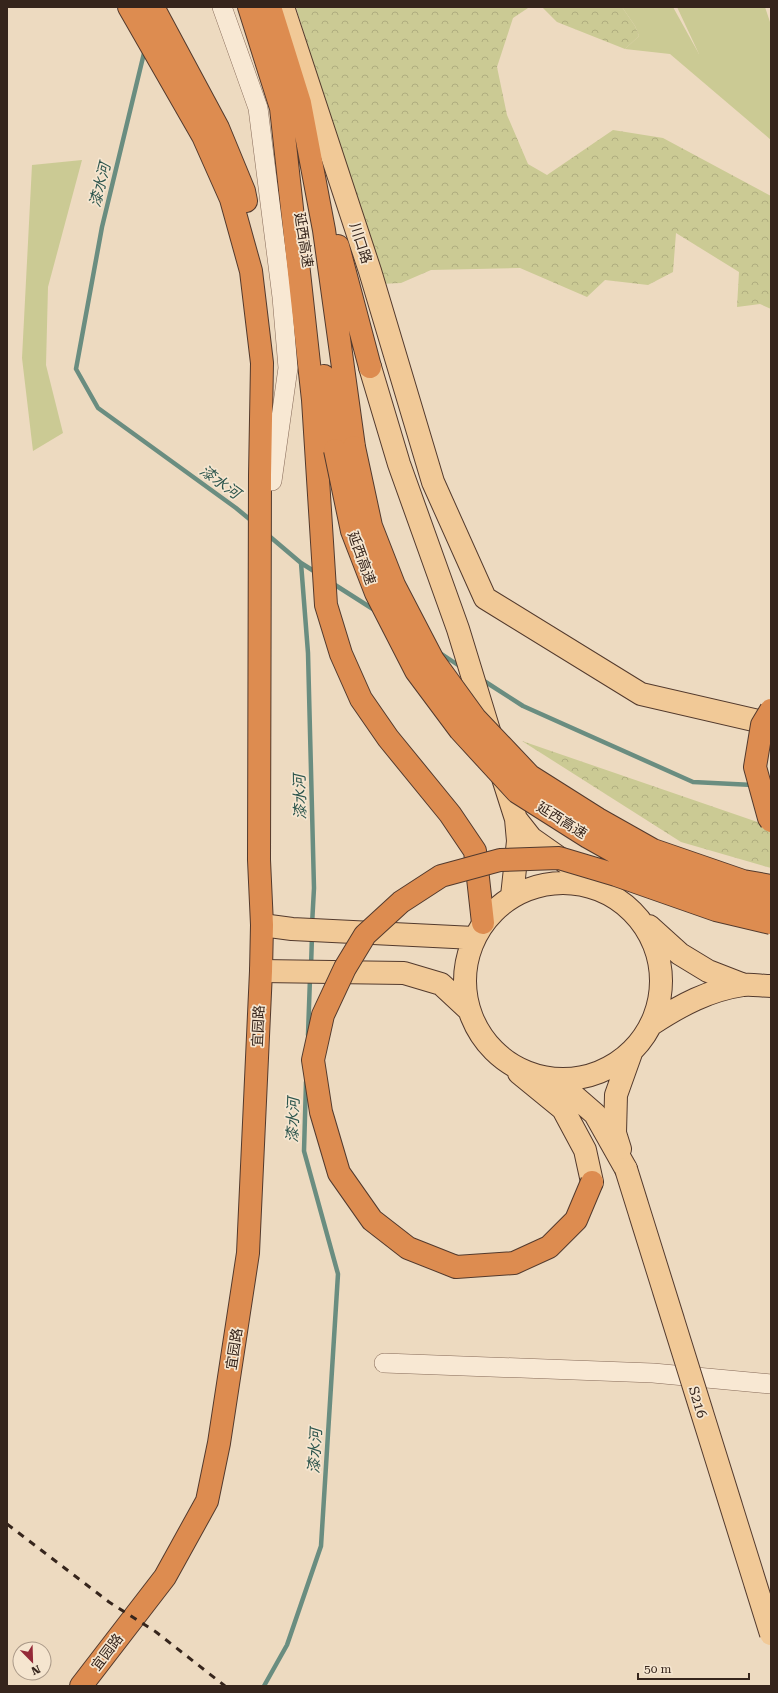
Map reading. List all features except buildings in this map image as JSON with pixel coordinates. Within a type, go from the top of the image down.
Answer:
[{"type":"highway","points":[[129,7],[203,136],[231,199],[251,271],[262,363],[260,475],[265,861]]},
{"type":"highway","points":[[153,7],[218,128],[244,191],[260,260],[272,340],[272,481],[265,861]]},
{"type":"highway","name":"延西高速","points":[[249,7],[290,105]]},
{"type":"highway","name":"延西高速","points":[[270,7],[290,105],[324,230],[352,531],[376,593],[416,671],[460,730],[517,792],[588,837],[643,868],[717,891],[771,903]]},
{"type":"highway","points":[[290,105],[370,367]]},
{"type":"highway","points":[[290,105],[313,400],[326,605],[341,654],[361,699],[388,738],[450,814],[475,851],[479,931]]},
{"type":"highway","name":"延西高速","points":[[345,448],[371,526],[394,585],[433,660],[476,718],[530,776],[598,819],[653,850],[743,881],[771,886]]},
{"type":"highway","points":[[771,710],[762,725],[755,767],[771,821]]},
{"type":"highway","points":[[592,1182],[576,1220],[549,1247],[514,1263],[456,1267],[408,1248],[372,1220],[339,1173],[321,1112],[313,1060],[323,1014],[345,968],[365,935],[401,902],[441,876],[500,860],[559,858],[616,875],[716,910],[771,923]]},
{"type":"highway","name":"宜园路","points":[[81,1686],[165,1577],[207,1501],[219,1443],[248,1253],[265,861]]},
{"type":"main road","name":"川口路","points":[[283,7],[370,271],[433,482]]},
{"type":"main road","points":[[370,367],[399,464],[458,629],[516,819],[518,841],[512,896]]},
{"type":"main road","points":[[428,547],[433,482]]},
{"type":"main road","points":[[433,482],[485,598],[641,694],[771,724]]},
{"type":"main road","points":[[516,819],[531,838],[608,893],[626,904],[680,954],[708,971],[744,985]]},
{"type":"main road","points":[[592,1182],[585,1150],[563,1109],[496,1054],[480,1034],[469,1010],[464,986],[466,962],[479,931],[496,908],[512,896],[543,884],[577,883],[608,893]]},
{"type":"main road","points":[[535,1075],[560,1079],[586,1077],[610,1068],[631,1053],[643,1039],[652,1024],[661,997],[661,969],[654,942],[640,918]]},
{"type":"main road","points":[[262,925],[292,929],[418,934],[479,931]]},
{"type":"main road","points":[[261,971],[404,973],[441,984],[469,1010]]},
{"type":"main road","points":[[652,1024],[679,1006],[705,994],[744,985],[771,986]]},
{"type":"main road","points":[[626,1169],[615,1133],[616,1095],[631,1053]]},
{"type":"main road","points":[[496,1054],[515,1067],[535,1075],[572,1094],[595,1114],[626,1169]]},
{"type":"main road","name":"S216","points":[[626,1169],[771,1634]]},
{"type":"street","points":[[222,7],[258,108],[282,297],[288,368],[272,481]]},
{"type":"street","points":[[384,1363],[653,1373],[771,1384]]},
{"type":"green space","points":[[296,7],[527,7],[528,8],[513,18],[497,67],[507,115],[528,164],[547,175],[613,130],[663,138],[771,196],[771,309],[760,304],[737,307],[739,272],[676,233],[673,272],[648,285],[605,280],[587,297],[520,268],[431,270],[401,283],[380,284]]},
{"type":"green space","points":[[542,7],[622,7],[635,26],[639,36],[625,49],[557,22]]},
{"type":"green space","points":[[622,7],[673,7],[699,54],[677,7],[765,7],[771,25],[771,140],[670,54],[625,49],[639,36],[635,26]]},
{"type":"green space","points":[[82,160],[48,287],[46,365],[63,433],[33,451],[22,358],[32,165]]},
{"type":"green space","points":[[522,741],[769,826],[771,828],[771,868],[681,842]]},
{"type":"waterway","name":"漆水河","points":[[145,49],[102,227],[76,369],[98,408],[236,508],[253,522]]},
{"type":"waterway","name":"漆水河","points":[[268,535],[301,563],[317,573]]},
{"type":"waterway","name":"漆水河","points":[[301,563],[308,653],[314,888],[312,925]]},
{"type":"waterway","points":[[332,583],[376,611]]},
{"type":"waterway","points":[[437,651],[461,667]]},
{"type":"waterway","points":[[481,679],[523,706],[693,782],[753,785]]},
{"type":"waterway","name":"漆水河","points":[[311,967],[312,936]]},
{"type":"waterway","name":"漆水河","points":[[308,1035],[310,978]]},
{"type":"waterway","name":"漆水河","points":[[264,1686],[287,1645],[321,1546],[338,1274],[304,1151],[306,1082]]},
{"type":"railway","points":[[7,1524],[109,1602],[156,1632],[225,1686]]}]
